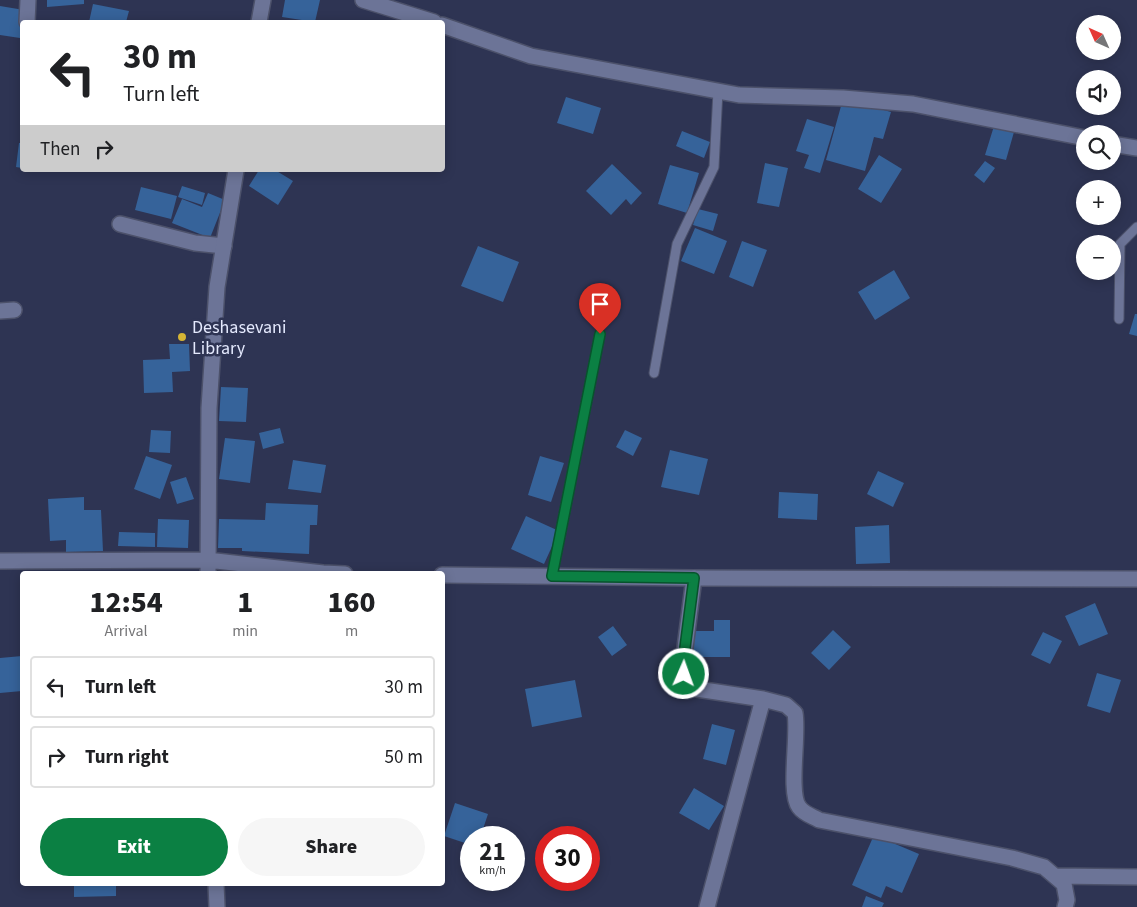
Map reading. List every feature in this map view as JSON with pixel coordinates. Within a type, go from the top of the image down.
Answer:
[{"type":"street","points":[[27,20],[28,0]]},
{"type":"street","points":[[259,20],[263,0]]},
{"type":"street","points":[[363,0],[428,20]]},
{"type":"street","points":[[445,26],[532,56],[739,95],[844,98],[913,104],[1076,136]]},
{"type":"street","points":[[1121,145],[1137,148]]},
{"type":"street","points":[[207,567],[208,408],[217,287],[236,172]]},
{"type":"street","points":[[120,224],[195,243],[224,246]]},
{"type":"street","points":[[0,561],[207,567],[273,571]]},
{"type":"street","points":[[445,575],[694,578],[1137,579]]},
{"type":"street","points":[[694,578],[683,663],[684,674],[689,683],[697,689],[763,699],[786,705],[795,713],[797,724],[794,792],[798,805],[804,813],[819,820],[1012,858],[1044,867],[1064,884],[1065,907]]},
{"type":"street","points":[[707,907],[763,699]]},
{"type":"street","points":[[1055,876],[1137,877]]},
{"type":"street","points":[[216,886],[217,907]]},
{"type":"lane","points":[[654,373],[677,244],[714,167],[718,91]]},
{"type":"lane","points":[[1119,319],[1120,244],[1137,227]]},
{"type":"lane","points":[[552,576],[600,334]]},
{"type":"building","points":[[47,0],[84,0],[84,4],[47,7]]},
{"type":"building","points":[[285,0],[320,0],[315,20],[282,17]]},
{"type":"building","points":[[93,4],[129,11],[127,20],[89,20]]},
{"type":"building","points":[[0,6],[24,10],[23,20],[20,20],[20,38],[0,35]]},
{"type":"building","points":[[566,97],[601,108],[593,134],[557,123]]},
{"type":"building","points":[[843,99],[891,112],[883,139],[874,137],[865,171],[826,160]]},
{"type":"building","points":[[807,119],[834,127],[820,173],[804,168],[809,155],[796,151]]},
{"type":"building","points":[[994,126],[1014,132],[1006,160],[985,155]]},
{"type":"building","points":[[682,131],[710,142],[704,158],[676,146]]},
{"type":"building","points":[[19,143],[20,143],[20,168],[16,167]]},
{"type":"building","points":[[879,155],[902,169],[881,203],[858,189]]},
{"type":"building","points":[[985,161],[995,168],[984,183],[974,175]]},
{"type":"building","points":[[765,163],[788,168],[779,207],[757,203]]},
{"type":"building","points":[[612,164],[642,193],[631,205],[626,199],[611,215],[586,191]]},
{"type":"building","points":[[670,165],[699,173],[687,213],[658,204]]},
{"type":"building","points":[[258,172],[278,172],[293,181],[278,205],[249,186]]},
{"type":"building","points":[[182,186],[205,193],[202,205],[178,197]]},
{"type":"building","points":[[141,187],[177,196],[171,219],[135,210]]},
{"type":"building","points":[[208,193],[225,200],[210,238],[172,223],[182,199],[202,207]]},
{"type":"building","points":[[698,209],[718,214],[713,231],[693,225]]},
{"type":"building","points":[[695,228],[727,241],[714,274],[681,261]]},
{"type":"building","points":[[742,241],[767,250],[753,287],[729,277]]},
{"type":"building","points":[[478,246],[519,262],[503,302],[461,286]]},
{"type":"building","points":[[894,270],[910,298],[875,320],[858,292]]},
{"type":"building","points":[[1135,314],[1137,314],[1137,336],[1129,334]]},
{"type":"building","points":[[169,344],[189,344],[190,371],[172,372],[173,392],[144,393],[143,360],[170,359]]},
{"type":"building","points":[[221,387],[248,388],[246,422],[219,421]]},
{"type":"building","points":[[280,428],[284,443],[263,449],[259,433]]},
{"type":"building","points":[[151,430],[171,431],[170,453],[149,452]]},
{"type":"building","points":[[625,430],[642,438],[633,456],[616,447]]},
{"type":"building","points":[[225,438],[255,441],[250,483],[219,479]]},
{"type":"building","points":[[670,450],[708,459],[699,495],[661,487]]},
{"type":"building","points":[[146,456],[172,465],[160,499],[134,489]]},
{"type":"building","points":[[540,456],[564,463],[551,502],[528,495]]},
{"type":"building","points":[[293,460],[326,465],[321,493],[288,489]]},
{"type":"building","points":[[878,471],[904,483],[893,507],[867,494]]},
{"type":"building","points":[[186,477],[194,499],[177,504],[170,482]]},
{"type":"building","points":[[779,492],[818,494],[817,520],[778,518]]},
{"type":"building","points":[[84,497],[84,510],[101,510],[103,551],[66,552],[66,540],[50,541],[48,499]]},
{"type":"building","points":[[266,503],[318,505],[317,525],[310,525],[309,554],[242,551],[242,548],[218,548],[219,519],[265,520]]},
{"type":"building","points":[[526,516],[559,531],[544,564],[511,549]]},
{"type":"building","points":[[158,519],[189,520],[188,548],[157,547]]},
{"type":"building","points":[[889,525],[890,563],[856,564],[855,527]]},
{"type":"building","points":[[119,532],[155,533],[155,547],[118,546]]},
{"type":"building","points":[[1095,603],[1108,634],[1079,646],[1065,616]]},
{"type":"building","points":[[714,620],[730,620],[730,657],[694,657],[694,631],[714,631]]},
{"type":"building","points":[[613,626],[627,645],[612,656],[598,637]]},
{"type":"building","points":[[833,630],[851,647],[829,670],[811,653]]},
{"type":"building","points":[[1043,632],[1062,641],[1050,664],[1031,655]]},
{"type":"building","points":[[20,656],[20,691],[0,693],[0,658]]},
{"type":"building","points":[[1097,673],[1121,680],[1110,713],[1087,706]]},
{"type":"building","points":[[575,680],[582,717],[532,727],[525,689]]},
{"type":"building","points":[[712,724],[735,730],[726,765],[703,759]]},
{"type":"building","points":[[694,788],[724,806],[709,830],[679,813]]},
{"type":"building","points":[[455,803],[488,814],[484,826],[460,826],[460,841],[445,836]]},
{"type":"building","points":[[874,835],[919,854],[902,893],[886,886],[881,898],[852,885]]},
{"type":"building","points":[[74,886],[116,886],[116,896],[74,897]]},
{"type":"building","points":[[866,896],[884,903],[882,907],[862,907]]},
{"type":"place","name":"Deshasevani Library","points":[[182,337]]},
{"type":"route","points":[[600,334],[552,576],[694,578],[683,663],[684,674]]}]
